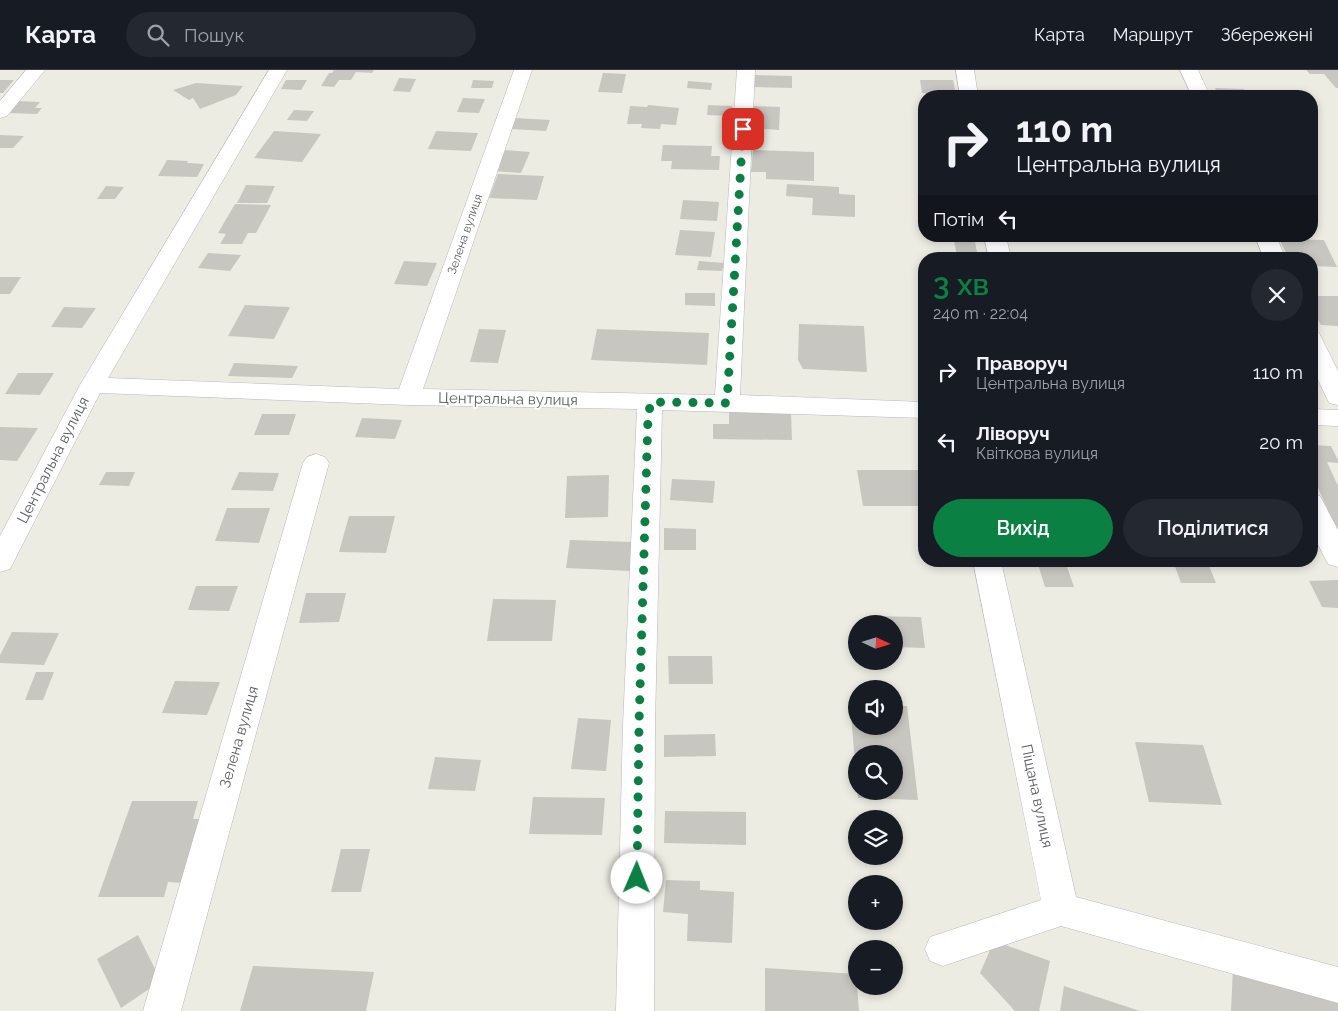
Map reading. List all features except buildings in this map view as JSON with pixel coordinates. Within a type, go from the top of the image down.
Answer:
[{"type":"street","points":[[0,112],[36,70]]},
{"type":"street","name":"Центральна вулиця","points":[[0,562],[92,385],[278,70]]},
{"type":"street","name":"Зелена вулиця","points":[[408,397],[523,70]]},
{"type":"street","points":[[727,403],[746,70]]},
{"type":"street","points":[[964,70],[968,90]]},
{"type":"street","points":[[1189,70],[1198,90]]},
{"type":"street","points":[[1318,353],[1338,397]]},
{"type":"street","name":"Центральна вулиця","points":[[92,385],[408,397],[727,403],[918,410]]},
{"type":"street","points":[[635,1011],[639,725],[648,416],[651,402]]},
{"type":"street","points":[[1318,417],[1338,418]]},
{"type":"street","name":"Зелена вулиця","points":[[162,1011],[316,463]]},
{"type":"street","points":[[1318,517],[1338,557]]},
{"type":"street","name":"Піщана вулиця","points":[[988,567],[1061,910]]},
{"type":"street","points":[[943,949],[1061,910],[1338,985]]},
{"type":"route","points":[[637,878],[639,725],[648,416],[651,402],[727,403],[743,129]]}]
